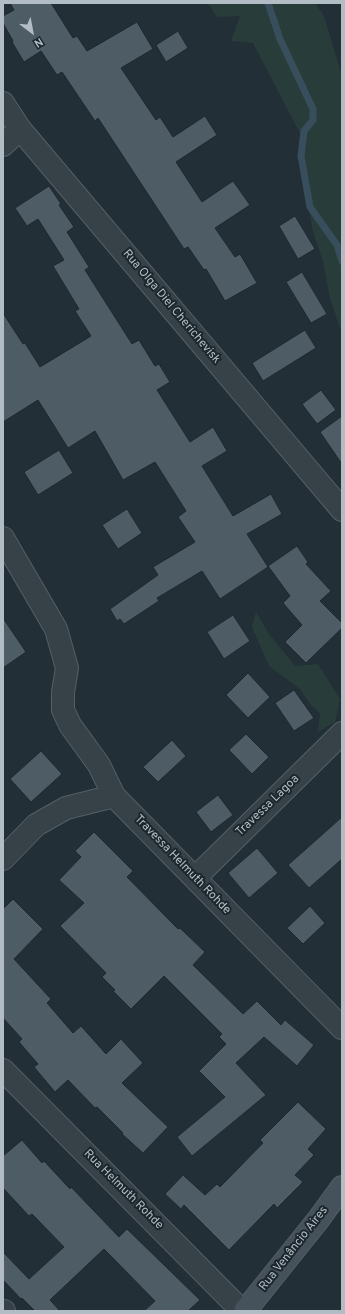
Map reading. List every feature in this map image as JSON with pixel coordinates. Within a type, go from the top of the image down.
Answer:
[{"type":"street","name":"Rua Olga Diel Cherichevisk","points":[[3,103],[20,129],[342,510]]},
{"type":"street","points":[[3,145],[20,129]]},
{"type":"street","name":"Travessa Helmuth Rohde","points":[[5,542],[56,629],[68,668],[63,692],[63,710],[70,725],[99,765],[114,796],[342,1028]]},
{"type":"street","name":"Travessa Lagoa","points":[[195,878],[342,733]]},
{"type":"street","points":[[3,859],[36,825],[66,808],[114,796]]},
{"type":"street","name":"Rua Helmuth Rohde","points":[[3,1070],[243,1311]]},
{"type":"street","name":"Rua Venâncio Aires","points":[[243,1311],[318,1220],[342,1186]]},
{"type":"green space","points":[[208,3],[315,3],[324,16],[342,76],[342,334],[330,298],[323,261],[313,232],[303,175],[304,141],[253,43],[231,41],[240,16],[217,17]]},
{"type":"green space","points":[[256,612],[269,634],[295,666],[318,664],[340,699],[335,722],[318,732],[320,713],[310,704],[300,689],[269,666],[252,627]]},
{"type":"building","points":[[10,3],[51,3],[73,38],[77,36],[87,51],[137,22],[153,49],[121,68],[156,120],[160,117],[173,137],[205,116],[217,135],[176,162],[202,202],[233,181],[250,205],[215,228],[235,257],[240,254],[257,283],[225,301],[206,269],[204,270],[188,247],[184,249],[98,118],[95,121],[62,72],[57,75],[41,51],[24,62],[3,23],[3,16],[14,10]]},
{"type":"building","points":[[178,31],[188,48],[166,62],[156,45]]},
{"type":"building","points":[[49,186],[61,204],[59,205],[74,227],[67,232],[89,267],[85,270],[132,344],[139,340],[155,366],[159,364],[170,382],[157,390],[190,442],[213,427],[227,451],[202,466],[233,516],[271,494],[282,514],[247,534],[268,567],[220,599],[202,571],[157,598],[159,601],[124,624],[120,619],[117,621],[110,609],[158,575],[153,567],[195,542],[178,517],[186,511],[155,462],[123,480],[95,431],[68,448],[38,400],[3,422],[3,313],[40,367],[91,336],[75,311],[79,309],[53,266],[64,260],[38,219],[27,226],[15,208]]},
{"type":"building","points":[[295,216],[315,249],[298,259],[279,226]]},
{"type":"building","points":[[302,272],[327,314],[311,323],[286,282]]},
{"type":"building","points":[[305,330],[316,348],[263,381],[252,363]]},
{"type":"building","points":[[321,390],[336,410],[317,424],[302,404]]},
{"type":"building","points":[[342,416],[342,464],[320,432]]},
{"type":"building","points":[[59,450],[73,473],[38,495],[24,472]]},
{"type":"building","points":[[127,509],[142,533],[118,549],[102,525]]},
{"type":"building","points":[[297,546],[308,562],[306,564],[331,591],[320,601],[342,623],[342,628],[306,663],[285,642],[302,625],[283,603],[290,596],[268,566]]},
{"type":"building","points":[[233,615],[250,641],[224,659],[207,632]]},
{"type":"building","points":[[3,618],[26,652],[3,668]]},
{"type":"building","points":[[248,673],[270,697],[248,718],[226,695]]},
{"type":"building","points":[[294,690],[314,718],[294,731],[275,703]]},
{"type":"building","points":[[246,734],[269,757],[252,774],[229,750]]},
{"type":"building","points":[[172,740],[186,756],[158,782],[143,767]]},
{"type":"building","points":[[41,751],[62,774],[31,802],[10,779]]},
{"type":"building","points":[[218,795],[233,815],[211,832],[196,812]]},
{"type":"building","points":[[342,817],[342,859],[309,888],[288,865]]},
{"type":"building","points":[[94,832],[133,871],[127,877],[178,929],[180,928],[205,952],[193,965],[243,1014],[257,1001],[281,1025],[285,1020],[314,1045],[297,1066],[264,1037],[236,1063],[266,1095],[192,1156],[177,1137],[225,1097],[199,1071],[226,1044],[219,1037],[222,1034],[164,976],[131,1009],[113,991],[115,990],[102,977],[106,973],[60,926],[84,903],[59,880],[81,857],[75,851]]},
{"type":"building","points":[[257,848],[278,873],[249,898],[228,873]]},
{"type":"building","points":[[13,899],[43,929],[14,959],[51,999],[47,1003],[73,1033],[81,1026],[106,1054],[121,1039],[143,1063],[122,1083],[168,1127],[143,1153],[122,1134],[123,1133],[97,1107],[95,1108],[68,1080],[55,1092],[34,1067],[38,1064],[19,1042],[22,1039],[3,1018],[3,909]]},
{"type":"building","points":[[310,906],[325,923],[303,944],[287,928]]},
{"type":"building","points":[[298,1102],[326,1129],[308,1149],[314,1155],[295,1175],[303,1182],[277,1208],[274,1204],[229,1250],[184,1205],[181,1209],[165,1194],[183,1175],[205,1195],[217,1184],[220,1187],[263,1143],[260,1140]]},
{"type":"building","points":[[22,1140],[42,1163],[44,1161],[119,1237],[127,1229],[200,1300],[188,1311],[144,1311],[155,1301],[104,1249],[50,1300],[60,1311],[35,1311],[22,1298],[21,1299],[3,1280],[3,1252],[29,1279],[64,1247],[32,1214],[29,1216],[3,1188],[3,1156]]},
{"type":"waterway","points":[[268,3],[280,39],[313,109],[313,120],[304,131],[301,156],[310,207],[337,245],[342,261]]}]
